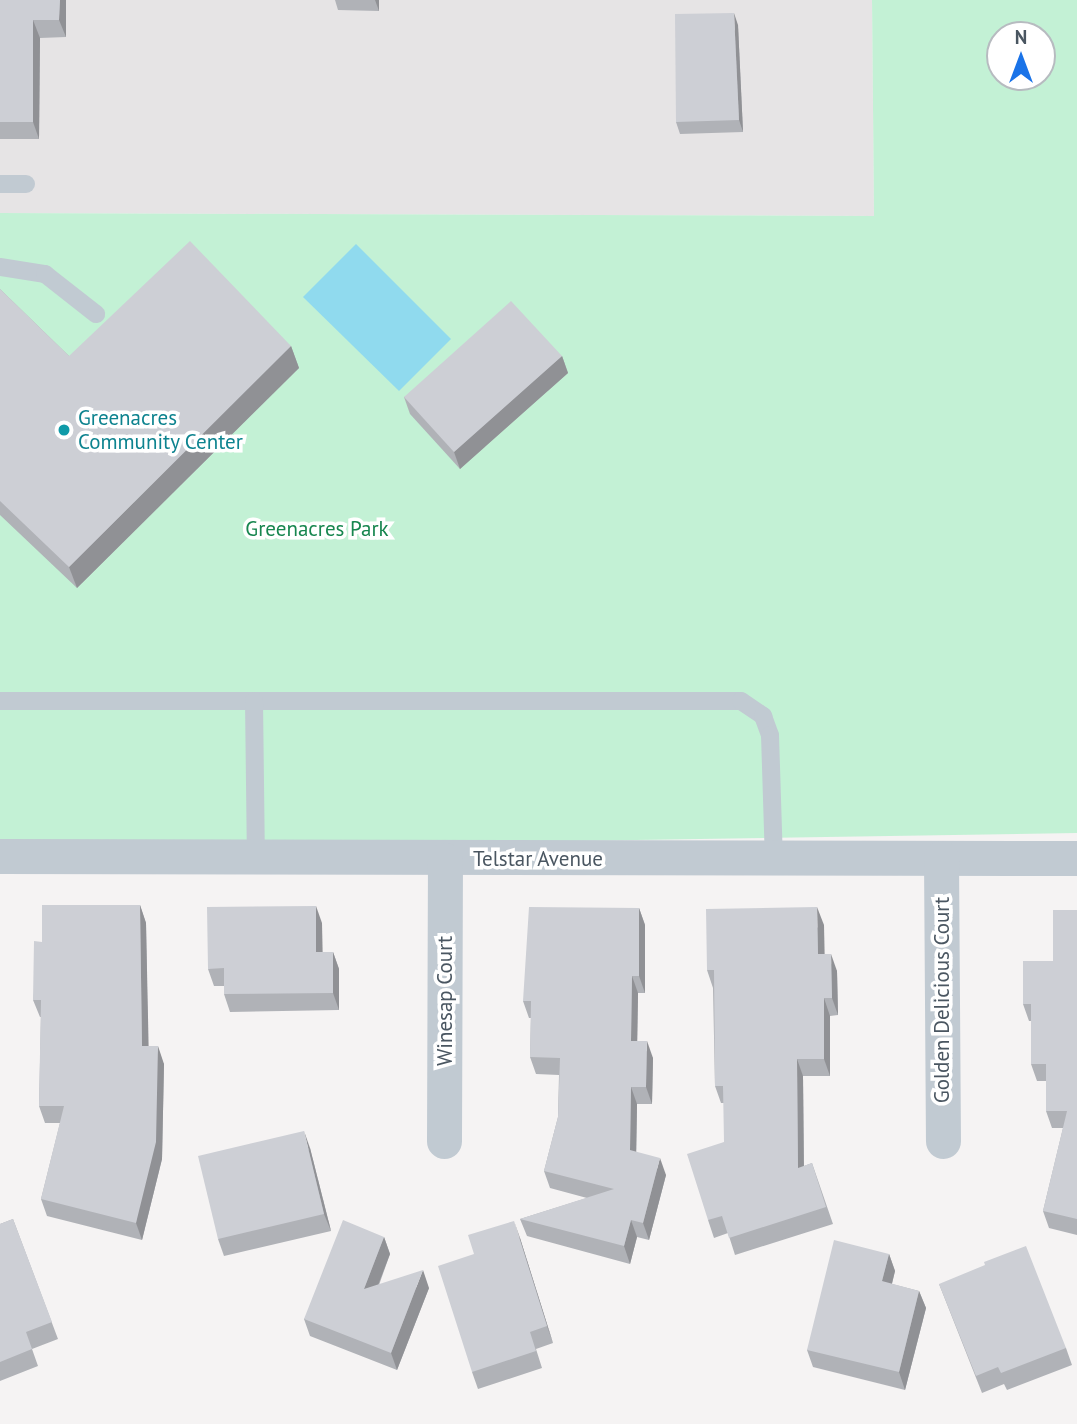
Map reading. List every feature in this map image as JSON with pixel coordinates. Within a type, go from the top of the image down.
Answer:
[{"type":"street","name":"Telstar Avenue","points":[[0,856],[445,860],[1077,858]]},
{"type":"street","name":"Golden Delicious Court","points":[[941,858],[943,1142]]},
{"type":"street","name":"Winesap Court","points":[[444,1142],[445,860]]},
{"type":"lane","points":[[0,184],[26,184]]},
{"type":"lane","points":[[0,267],[45,275],[96,314]]},
{"type":"lane","points":[[0,701],[741,701],[764,716],[770,735],[774,859]]},
{"type":"lane","points":[[254,701],[256,858]]},
{"type":"shaded area","points":[[0,0],[872,0],[874,216],[0,213]]},
{"type":"green space","name":"Greenacres Park","points":[[872,0],[1077,0],[1077,833],[0,850],[0,213],[874,216]]},
{"type":"water","points":[[356,244],[451,339],[399,391],[303,297]]},
{"type":"building","points":[[0,0],[60,0],[59,20],[33,20],[33,122],[0,122]]},
{"type":"building","points":[[734,13],[739,120],[676,122],[675,14]]},
{"type":"building","points":[[190,241],[291,346],[69,567],[0,501],[0,289],[69,356]]},
{"type":"building","points":[[511,301],[562,356],[454,452],[404,397]]},
{"type":"building","points":[[42,905],[140,905],[142,1046],[158,1046],[156,1142],[136,1223],[41,1199],[64,1106],[39,1106],[41,1000],[33,1000],[34,941],[42,942]]},
{"type":"building","points":[[316,906],[316,952],[333,952],[333,993],[224,994],[224,968],[208,969],[207,907]]},
{"type":"building","points":[[529,907],[639,908],[639,976],[632,976],[631,1041],[647,1041],[646,1087],[631,1087],[630,1150],[660,1158],[643,1223],[631,1220],[624,1246],[520,1219],[614,1189],[544,1171],[558,1117],[560,1058],[530,1057],[531,1001],[523,1001]]},
{"type":"building","points":[[817,907],[818,954],[831,954],[832,998],[824,998],[824,1059],[797,1059],[798,1168],[812,1163],[826,1207],[729,1238],[722,1216],[708,1220],[687,1154],[724,1142],[723,1086],[715,1086],[714,970],[707,970],[706,909]]},
{"type":"building","points":[[1053,910],[1077,910],[1077,1219],[1043,1211],[1067,1111],[1046,1111],[1046,1064],[1031,1064],[1031,1004],[1023,1004],[1023,961],[1053,961]]},
{"type":"building","points":[[304,1131],[324,1214],[218,1239],[198,1156]]},
{"type":"building","points":[[13,1219],[52,1322],[26,1332],[32,1349],[0,1362],[0,1224]]},
{"type":"building","points":[[343,1220],[384,1237],[364,1289],[423,1270],[391,1353],[304,1319]]},
{"type":"building","points":[[514,1221],[547,1326],[530,1332],[536,1351],[472,1372],[438,1266],[474,1254],[468,1235]]},
{"type":"building","points":[[834,1240],[889,1254],[882,1281],[919,1291],[899,1372],[807,1350]]},
{"type":"building","points":[[1026,1246],[1066,1348],[1001,1373],[998,1367],[976,1376],[939,1284],[985,1265],[984,1262]]},
{"type":"place","name":"Greenacres Community Center","points":[[64,430]]}]
